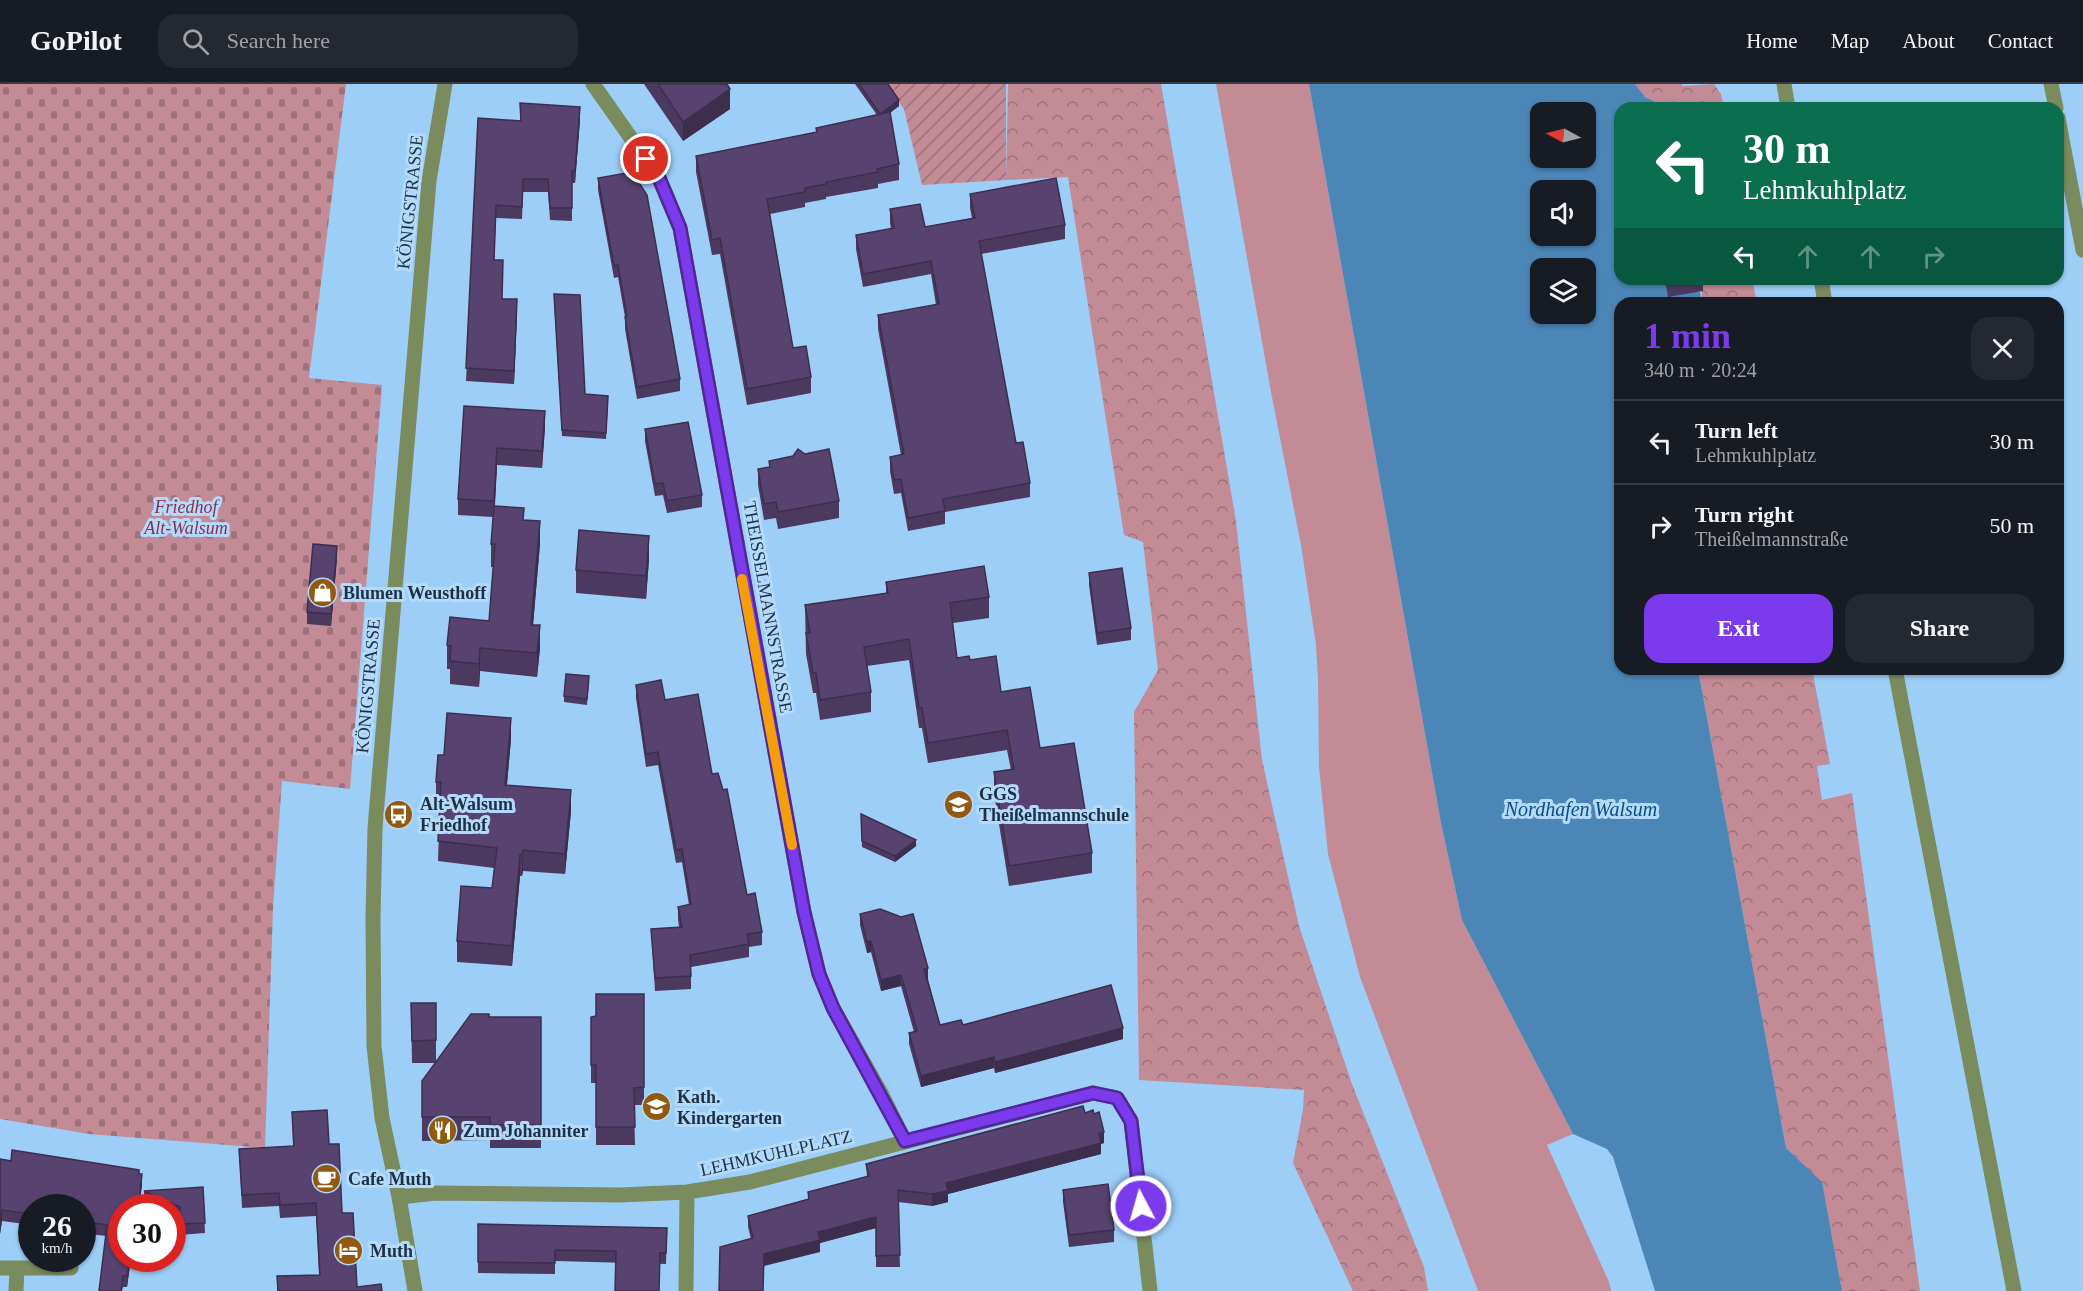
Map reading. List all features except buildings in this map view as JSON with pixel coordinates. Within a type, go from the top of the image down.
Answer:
[{"type":"street","name":"KÖNIGSTRASSE","points":[[415,1291],[399,1197],[382,1118],[374,1047],[375,828],[429,181],[445,84]]},
{"type":"street","name":"THEISSELMANNSTRASSE","points":[[593,84],[659,178],[680,228],[748,609],[804,912],[816,964],[833,1008],[905,1141]]},
{"type":"street","points":[[1784,84],[1787,102]]},
{"type":"street","points":[[2052,84],[2055,102]]},
{"type":"street","points":[[2064,150],[2083,250]]},
{"type":"street","points":[[1896,675],[2014,1291]]},
{"type":"street","name":"LEHMKUHLPLATZ","points":[[399,1197],[436,1193],[620,1195],[687,1192],[750,1182],[1093,1093],[1117,1098],[1131,1121],[1150,1291]]},
{"type":"street","points":[[686,1291],[687,1192]]},
{"type":"street","points":[[0,1268],[17,1268],[16,1291]]},
{"type":"green space","name":"Friedhof Alt-Walsum","points":[[0,84],[346,84],[309,378],[382,385],[350,789],[282,781],[273,908],[265,1148],[89,1134],[0,1119]]},
{"type":"green space","points":[[886,84],[1006,84],[1006,180],[922,185],[904,109]]},
{"type":"green space","points":[[1008,84],[1161,84],[1236,521],[1262,760],[1299,926],[1352,1084],[1424,1267],[1428,1291],[1353,1291],[1293,1163],[1303,1110],[1304,1090],[1139,1080],[1134,712],[1158,670],[1143,542],[1124,535],[1068,177],[1006,180]]},
{"type":"green space","points":[[1216,84],[1309,84],[1441,823],[1462,920],[1573,1134],[1547,1145],[1611,1291],[1478,1291],[1360,977],[1328,854],[1319,767],[1316,645],[1301,545]]},
{"type":"green space","points":[[1635,84],[1682,84],[1682,86],[1714,84],[1721,94],[1723,102],[1655,102],[1645,97]]},
{"type":"green space","points":[[1701,285],[1753,285],[1756,297],[1702,297]]},
{"type":"green space","points":[[1699,675],[1813,675],[1830,764],[1817,766],[1822,800],[1852,793],[1920,1291],[1842,1291],[1822,1183],[1786,1148]]},
{"type":"water","name":"Nordhafen Walsum","points":[[1309,84],[1635,84],[1645,97],[1655,102],[1614,102],[1614,285],[1677,285],[1700,292],[1701,297],[1614,297],[1614,675],[1699,675],[1786,1148],[1822,1182],[1842,1291],[1655,1291],[1613,1157],[1607,1149],[1573,1134],[1462,920],[1441,823]]},
{"type":"slow traffic","points":[[742,579],[792,845]]},
{"type":"place","name":"Blumen Weusthoff","points":[[322,593]]},
{"type":"place","name":"GGS Theißelmannschule","points":[[958,804]]},
{"type":"place","name":"Alt-Walsum Friedhof","points":[[399,814]]},
{"type":"place","name":"Kath. Kindergarten","points":[[656,1107]]},
{"type":"place","name":"Zum Johanniter","points":[[442,1131]]},
{"type":"place","name":"Cafe Muth","points":[[327,1179]]},
{"type":"place","name":"Muth","points":[[349,1251]]},
{"type":"route","points":[[646,159],[659,178],[680,228],[804,912],[819,974],[833,1008],[905,1141],[1093,1093],[1117,1098],[1131,1121],[1141,1206]]}]
